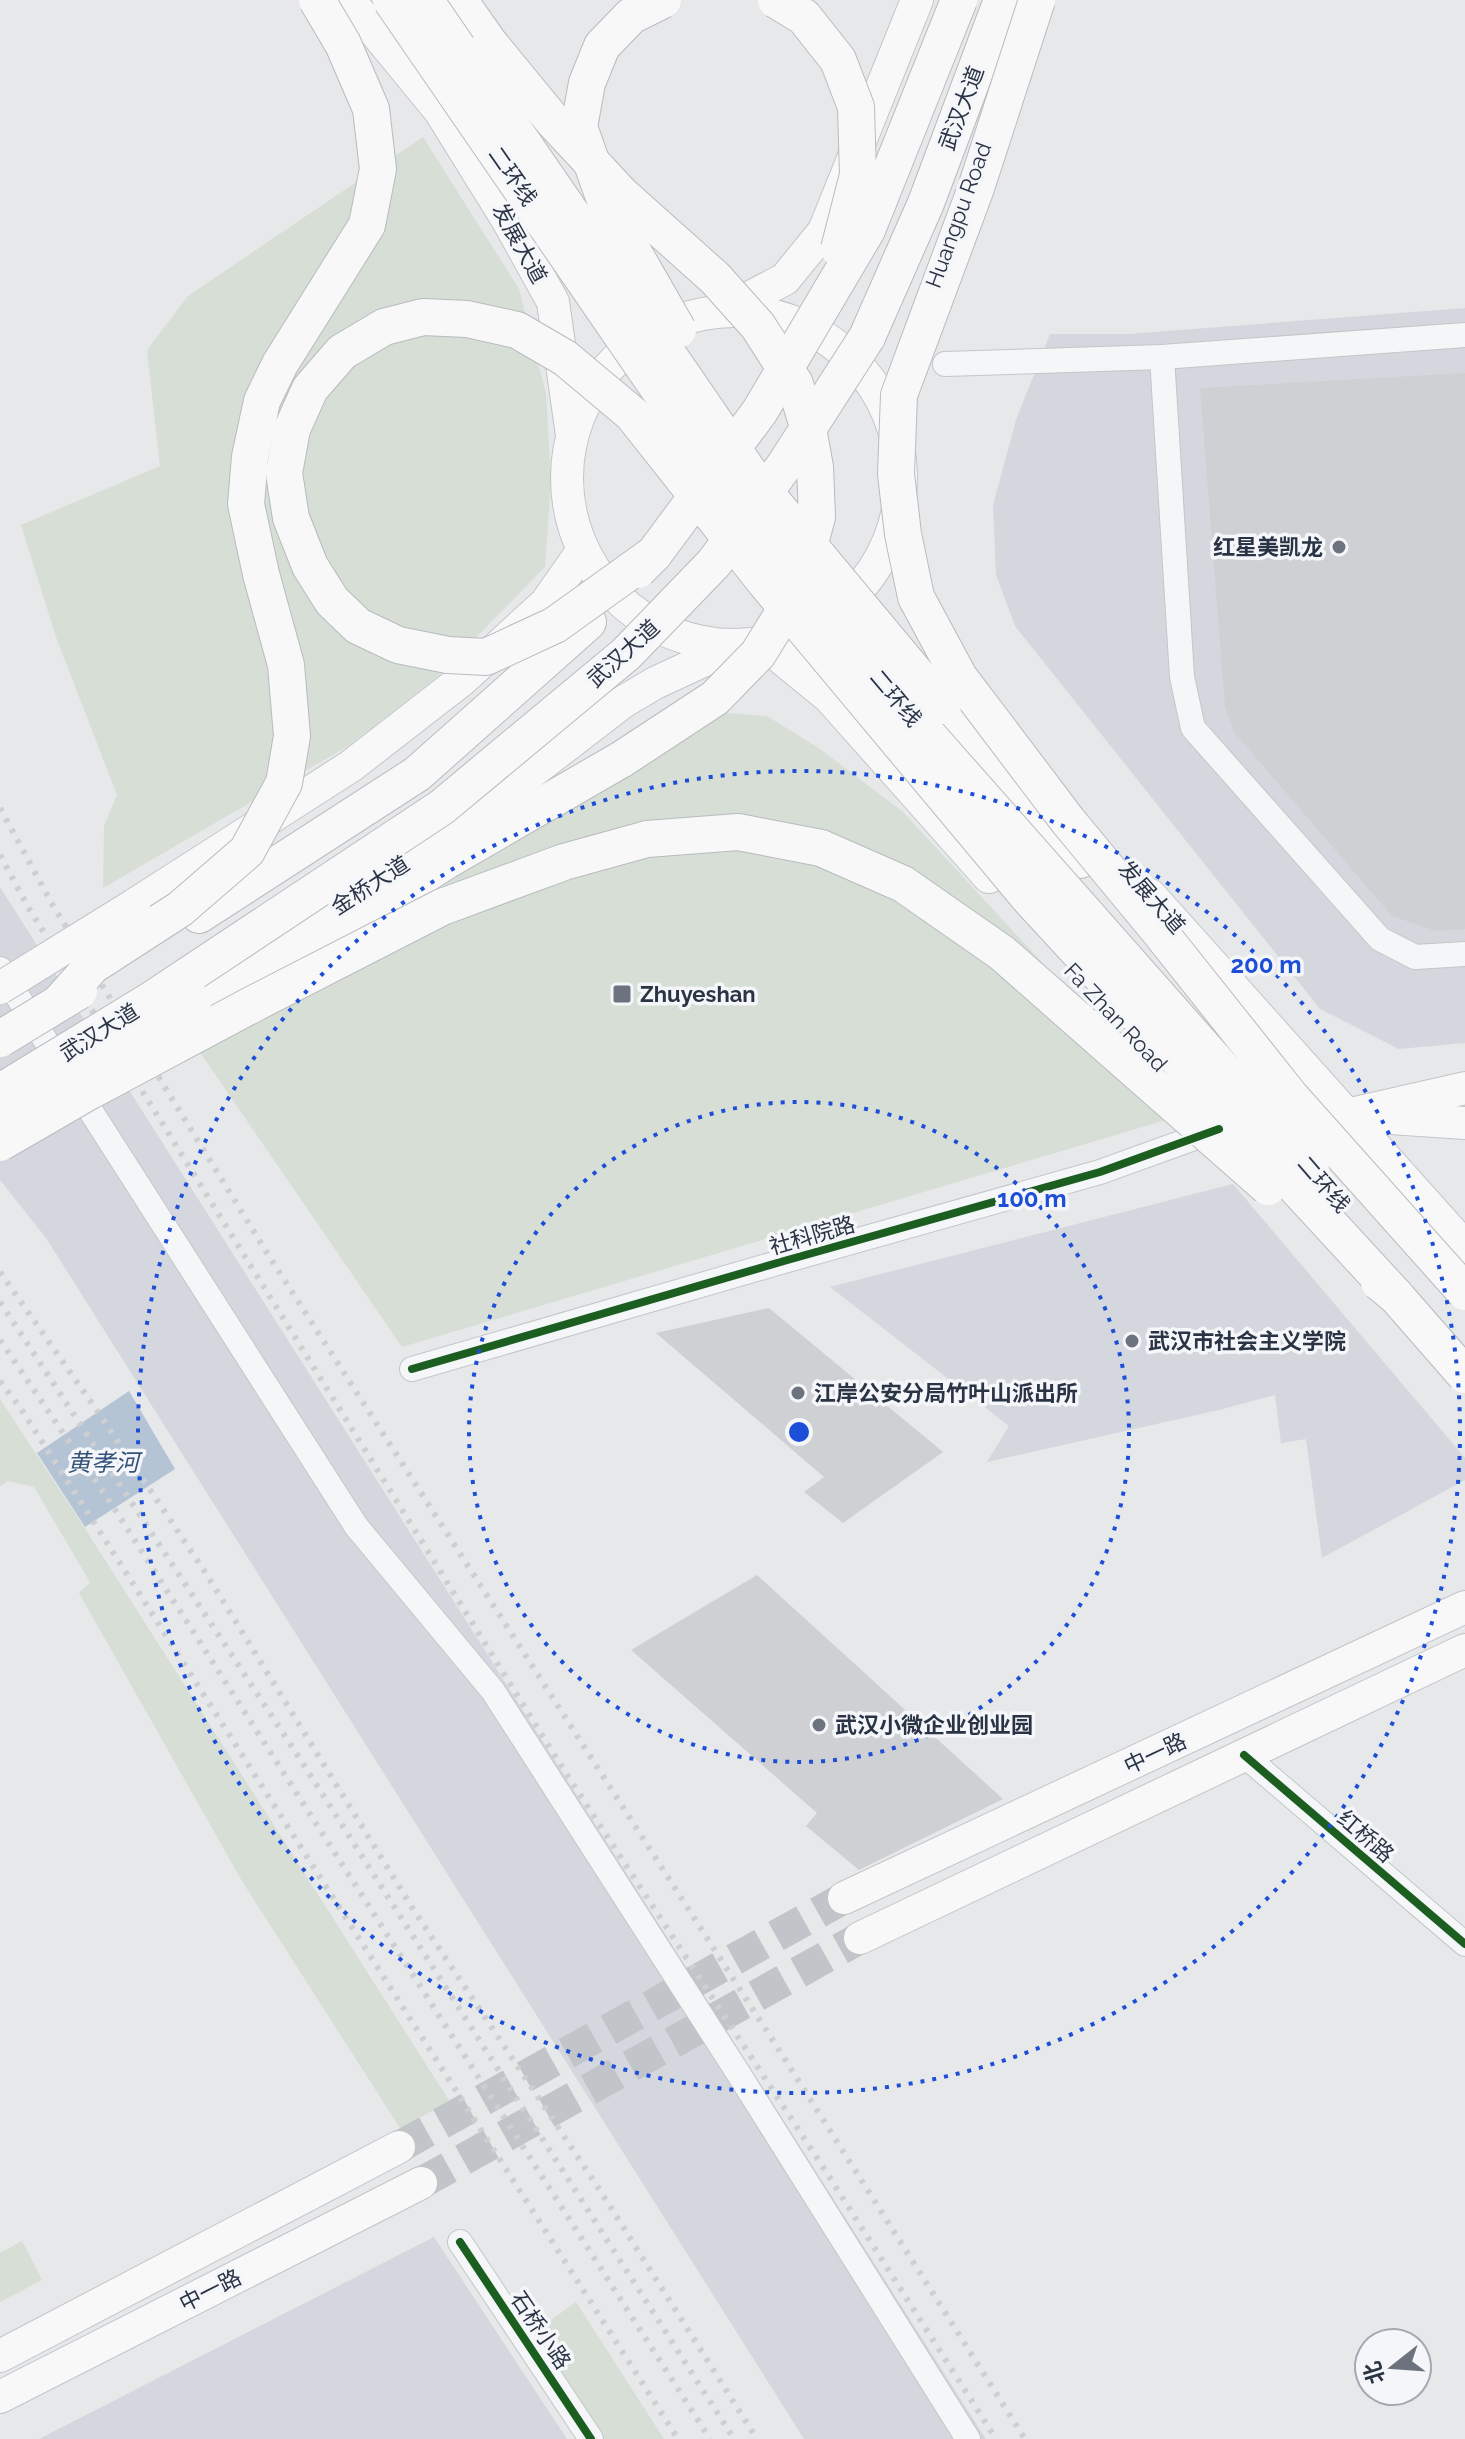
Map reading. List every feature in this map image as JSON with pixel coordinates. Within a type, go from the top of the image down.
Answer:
[{"type":"highway","points":[[59,1003],[92,966],[180,909],[247,851],[284,783],[292,736],[286,665],[246,504],[250,457],[262,401],[280,364],[367,225],[378,169],[371,109],[343,44],[317,0]]},
{"type":"highway","name":"二环线","points":[[391,0],[739,506],[905,709],[1465,1346]]},
{"type":"highway","name":"二环线","points":[[425,0],[753,478],[943,706],[1465,1292]]},
{"type":"highway","points":[[90,1091],[296,955],[446,861],[622,759],[715,698],[758,654],[787,607],[805,561],[817,517],[815,467],[807,423],[795,384],[758,326],[715,278],[622,195],[554,122],[490,44],[459,0]]},
{"type":"highway","points":[[663,0],[631,16],[602,46],[587,83],[579,127],[607,206],[715,390],[782,494],[893,630],[943,706]]},
{"type":"highway","points":[[776,0],[804,17],[838,60],[856,107],[858,175],[826,301]]},
{"type":"highway","name":"武汉大道","points":[[0,1039],[127,962],[417,774],[588,622],[654,554],[760,411],[867,230],[959,0]]},
{"type":"highway","name":"武汉大道","points":[[0,1092],[148,1002],[442,807],[626,654],[714,563],[784,466],[867,337],[926,203],[1002,0]]},
{"type":"highway","points":[[1037,0],[976,188],[899,395],[896,474],[903,534],[916,597],[959,677],[1068,821],[1291,1097]]},
{"type":"highway","points":[[654,554],[555,625],[486,657],[448,655],[398,645],[358,626],[332,601],[310,566],[291,518],[284,473],[292,429],[310,389],[342,352],[384,327],[423,317],[467,319],[517,330],[565,358],[632,414],[765,582],[1029,898],[1465,1375]]},
{"type":"highway","points":[[0,1143],[310,973],[442,907],[564,862],[647,839],[738,832],[821,848],[903,884],[990,944],[1396,1296]]},
{"type":"main road","name":"发展大道","points":[[349,0],[440,111],[507,219],[553,302],[572,435]]},
{"type":"main road","points":[[469,0],[684,317]]},
{"type":"main road","points":[[726,310],[785,279],[824,231],[917,0]]},
{"type":"main road","name":"Huangpu Road","points":[[895,432],[897,383],[907,352],[1037,0]]},
{"type":"main road","points":[[750,645],[688,640],[645,620],[609,590],[583,550],[567,493],[572,435],[595,384],[634,343],[684,317],[726,310],[771,314],[813,330],[849,356],[877,391],[895,432],[901,469],[899,506]]},
{"type":"main road","name":"发展大道","points":[[899,506],[918,571],[962,656],[1011,725],[1122,863],[1465,1247]]},
{"type":"main road","name":"金桥大道","points":[[0,1119],[196,1000],[463,825],[623,702],[655,683],[750,645],[803,631],[838,610],[867,581],[888,546],[899,506]]},
{"type":"main road","points":[[0,988],[351,766],[463,679],[546,603],[583,550]]},
{"type":"main road","name":"Fa Zhan Road","points":[[750,645],[829,697],[1098,999],[1465,1393]]},
{"type":"main road","points":[[1219,1129],[1346,1115],[1465,1088]]},
{"type":"main road","points":[[1346,1115],[1465,1123]]},
{"type":"main road","name":"中一路","points":[[844,1898],[1465,1607]]},
{"type":"main road","name":"中一路","points":[[860,1938],[1465,1650]]},
{"type":"main road","name":"中一路","points":[[0,2356],[399,2147]]},
{"type":"main road","name":"中一路","points":[[0,2397],[421,2183]]},
{"type":"street","points":[[945,364],[1162,357],[1465,335]]},
{"type":"street","points":[[1162,357],[1182,677],[1193,728],[1380,939],[1415,957],[1465,954]]},
{"type":"street","points":[[0,969],[356,1526],[493,1691],[968,2439]]},
{"type":"street","name":"社科院路","points":[[412,1369],[1100,1172],[1219,1129]]},
{"type":"street","name":"红桥路","points":[[1244,1755],[1465,1944]]},
{"type":"street","name":"石桥小路","points":[[460,2242],[591,2439]]},
{"type":"shaded area","points":[[423,137],[519,289],[546,393],[551,481],[545,567],[436,678],[348,746],[103,888],[104,826],[117,795],[56,637],[21,525],[160,466],[147,350],[188,296]]},
{"type":"shaded area","points":[[1465,308],[1465,1043],[1399,1049],[1320,1009],[1015,626],[996,575],[993,505],[1016,420],[1050,334],[1128,334]]},
{"type":"shaded area","points":[[702,711],[767,716],[820,749],[903,812],[1183,1115],[402,1347],[182,1026],[503,806],[621,739]]},
{"type":"shaded area","points":[[0,887],[986,2439],[804,2439],[46,1238],[0,1180]]},
{"type":"shaded area","name":"武汉市社会主义学院","points":[[1233,1184],[1465,1458],[1465,1480],[1322,1558],[1306,1439],[1281,1443],[1275,1395],[987,1462],[1009,1426],[830,1287]]},
{"type":"shaded area","points":[[0,1399],[450,2102],[400,2128],[242,1881],[79,1593],[90,1582],[34,1487],[8,1481],[0,1486]]},
{"type":"shaded area","points":[[434,2237],[567,2439],[39,2439]]},
{"type":"shaded area","points":[[22,2241],[42,2280],[0,2302],[0,2253]]},
{"type":"shaded area","points":[[576,2302],[664,2439],[602,2439],[532,2334]]},
{"type":"water","name":"黄孝河","points":[[129,1391],[175,1469],[85,1527],[37,1453]]},
{"type":"building","name":"红星美凯龙","points":[[1465,373],[1465,929],[1436,931],[1392,916],[1234,732],[1225,707],[1200,388]]},
{"type":"building","name":"江岸公安分局竹叶山派出所","points":[[769,1308],[943,1452],[843,1523],[804,1492],[824,1477],[656,1333]]},
{"type":"building","name":"武汉小微企业创业园","points":[[757,1575],[1003,1799],[859,1870],[806,1826],[817,1813],[631,1650]]},
{"type":"tunnel","points":[[399,2147],[844,1898]]},
{"type":"tunnel","points":[[421,2183],[860,1938]]},
{"type":"railway","points":[[0,808],[52,904],[267,1253],[1025,2439]]},
{"type":"railway","points":[[0,855],[28,907],[558,1761],[996,2439]]},
{"type":"railway","points":[[0,1272],[207,1575],[413,1909],[599,2189],[757,2439]]},
{"type":"railway","points":[[0,1302],[298,1756],[734,2439]]},
{"type":"railway","points":[[0,1340],[114,1508],[710,2439]]},
{"type":"railway","points":[[0,1381],[93,1521],[678,2439]]},
{"type":"cycle path","points":[[412,1369],[1100,1172],[1219,1129]]},
{"type":"cycle path","points":[[1244,1755],[1465,1944]]},
{"type":"cycle path","points":[[460,2242],[591,2439]]},
{"type":"place","name":"红星美凯龙","points":[[1339,547]]},
{"type":"place","name":"Zhuyeshan","points":[[622,994]]},
{"type":"place","name":"武汉市社会主义学院","points":[[1132,1341]]},
{"type":"place","name":"江岸公安分局竹叶山派出所","points":[[798,1393]]},
{"type":"place","name":"武汉小微企业创业园","points":[[819,1725]]}]
